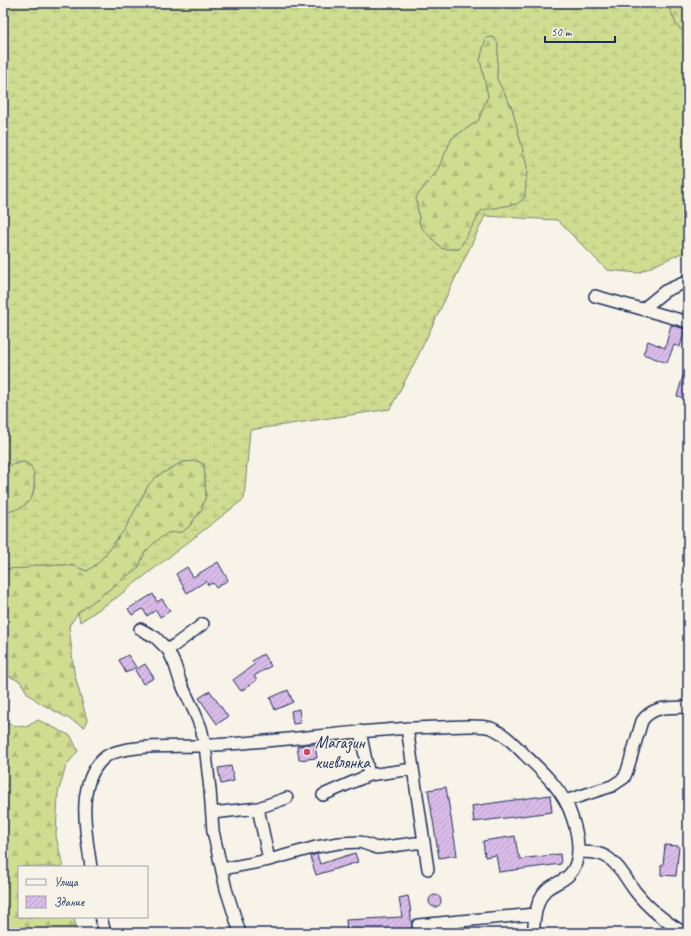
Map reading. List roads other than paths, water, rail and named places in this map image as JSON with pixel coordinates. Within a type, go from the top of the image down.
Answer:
[{"type":"street","points":[[644,310],[665,291],[688,281]]},
{"type":"street","points":[[595,296],[688,322]]},
{"type":"street","points":[[168,650],[203,624]]},
{"type":"street","points":[[140,629],[155,637],[168,650],[200,728],[205,745],[213,831],[226,889],[240,933]]},
{"type":"street","points":[[565,801],[612,786],[624,778],[642,721],[645,716],[653,710],[662,708],[688,707]]},
{"type":"street","points":[[91,866],[85,818],[85,798],[87,787],[97,766],[106,757],[116,752],[132,748],[205,745],[360,731],[477,726],[490,728],[500,733],[513,743],[543,772],[552,782],[569,808],[576,830],[578,852],[576,862],[572,871],[563,880],[547,890],[541,897],[536,914],[534,933]]},
{"type":"street","points":[[407,728],[428,869]]},
{"type":"street","points":[[360,731],[369,775]]},
{"type":"street","points":[[323,794],[369,775],[413,769]]},
{"type":"street","points":[[212,813],[258,808],[286,798]]},
{"type":"street","points":[[258,808],[269,860]]},
{"type":"street","points":[[222,869],[269,860],[339,842],[360,842],[377,848],[424,842]]},
{"type":"street","points":[[578,852],[593,853],[604,856],[614,862],[635,891],[653,909],[684,933]]},
{"type":"street","points":[[418,925],[536,914]]},
{"type":"street","points":[[101,918],[105,933]]},
{"type":"street","points":[[459,921],[460,933]]},
{"type":"place","name":"Магазин киевлянка","points":[[307,752]]}]
